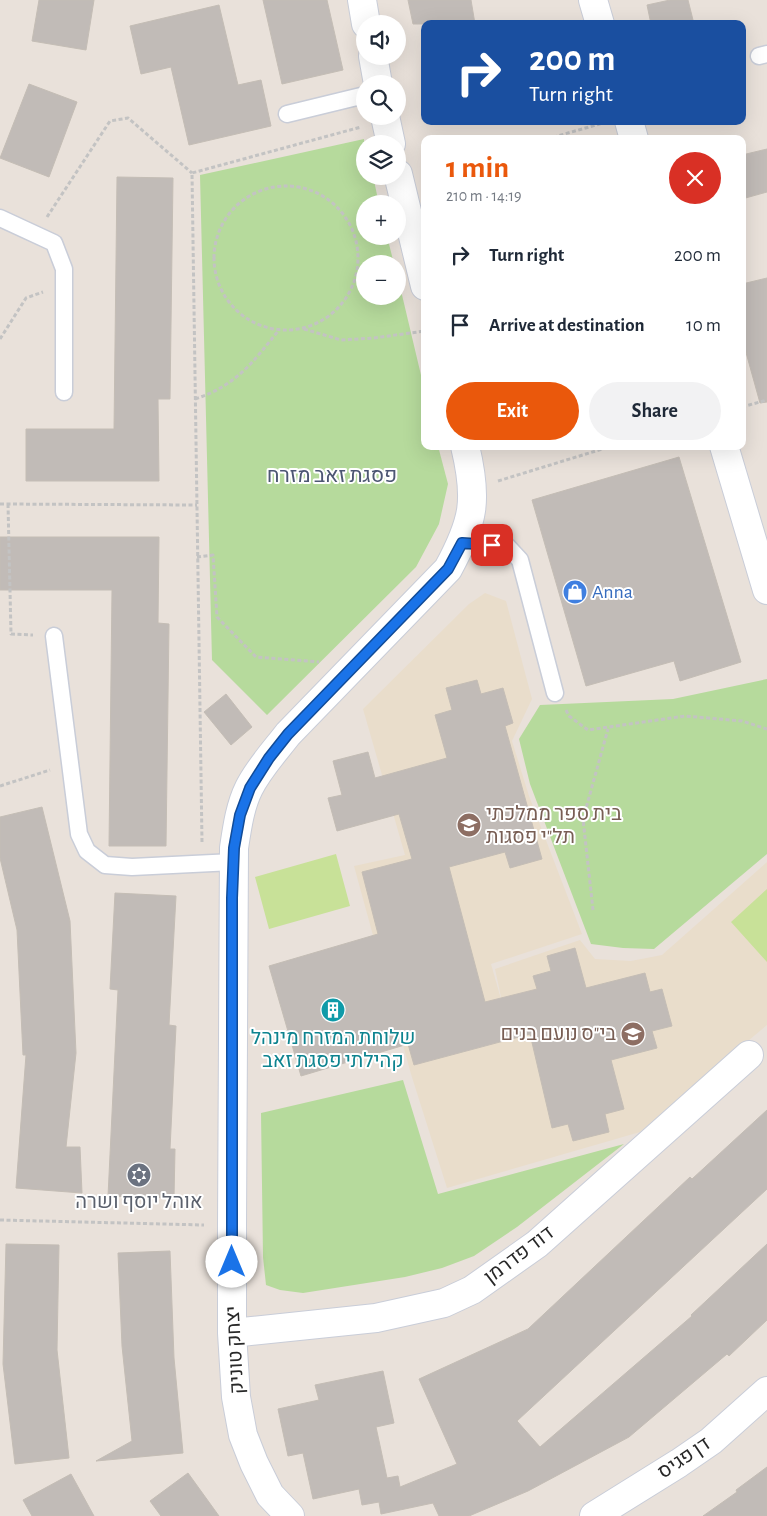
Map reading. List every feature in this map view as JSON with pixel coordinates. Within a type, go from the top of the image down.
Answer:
[{"type":"street","points":[[362,0],[364,15]]},
{"type":"street","points":[[593,0],[599,20]]},
{"type":"street","points":[[401,185],[421,269]]},
{"type":"street","name":"יצחק טוניק","points":[[290,1516],[270,1494],[243,1434],[236,1397],[232,1333],[233,862],[240,815],[250,788],[288,734],[448,569],[462,543],[472,516],[474,488],[466,450]]},
{"type":"street","points":[[725,450],[767,590]]},
{"type":"street","name":"דוד פדרמן","points":[[232,1333],[376,1318],[444,1303],[472,1290],[538,1244],[749,1056]]},
{"type":"street","name":"דן פגיס","points":[[594,1516],[703,1446],[767,1392]]},
{"type":"lane","points":[[287,114],[356,97]]},
{"type":"lane","points":[[0,218],[54,243],[64,269],[64,392]]},
{"type":"lane","points":[[462,543],[507,546],[520,560],[555,693]]},
{"type":"lane","points":[[54,636],[79,834],[87,851],[105,865],[132,867],[233,862]]},
{"type":"path","points":[[35,235],[110,121],[128,118],[192,173],[202,864]]},
{"type":"path","points":[[561,135],[596,125]]},
{"type":"path","points":[[192,173],[387,127]]},
{"type":"path","points":[[285,186],[310,190],[332,202],[348,222],[357,245],[355,278],[344,300],[326,318],[304,328],[279,330],[260,326],[238,312],[222,293],[214,269],[215,247],[223,223],[238,203],[260,190],[285,186]]},
{"type":"path","points":[[0,339],[26,298],[64,284]]},
{"type":"path","points":[[304,328],[341,340],[421,330]]},
{"type":"path","points":[[195,399],[217,392],[243,373],[279,330]]},
{"type":"path","points":[[746,406],[767,400]]},
{"type":"path","points":[[474,488],[599,450]]},
{"type":"path","points":[[0,504],[197,505]]},
{"type":"path","points":[[8,504],[11,634],[54,636]]},
{"type":"path","points":[[197,557],[212,555],[217,617],[256,657],[355,665]]},
{"type":"path","points":[[555,693],[569,716],[588,730],[608,729],[685,716],[742,721],[767,729]]},
{"type":"path","points":[[593,910],[583,819],[608,729]]},
{"type":"path","points":[[0,786],[70,764]]},
{"type":"path","points":[[0,1220],[232,1226]]},
{"type":"shaded area","points":[[485,593],[506,601],[532,699],[512,741],[529,796],[582,934],[491,964],[503,1006],[495,969],[580,940],[595,959],[631,961],[662,955],[767,862],[767,1025],[640,1132],[447,1188],[411,1074],[354,866],[405,855],[363,709],[469,604]]},
{"type":"green space","points":[[356,141],[356,185],[375,185],[377,195],[356,195],[356,245],[389,245],[392,255],[356,255],[356,305],[404,305],[421,375],[421,450],[439,450],[448,484],[439,524],[416,567],[267,715],[212,660],[200,175]]},
{"type":"green space","points":[[767,679],[767,854],[654,949],[591,944],[530,784],[519,739],[540,705],[673,699]]},
{"type":"green space","points":[[336,854],[350,906],[269,929],[255,877]]},
{"type":"green space","points":[[767,889],[767,962],[731,922]]},
{"type":"green space","points":[[403,1080],[438,1194],[624,1144],[517,1227],[474,1256],[442,1268],[405,1277],[303,1293],[280,1290],[266,1285],[263,1257],[261,1113]]},
{"type":"building","points":[[39,0],[94,0],[86,50],[32,41]]},
{"type":"building","points":[[263,0],[327,0],[343,70],[282,84]]},
{"type":"building","points":[[408,0],[471,0],[474,20],[421,20],[421,24],[413,24]]},
{"type":"building","points":[[670,0],[688,0],[693,20],[650,20],[647,5]]},
{"type":"building","points":[[219,5],[238,85],[261,80],[271,126],[189,145],[171,67],[141,74],[130,26]]},
{"type":"building","points":[[29,84],[77,102],[49,177],[0,158]]},
{"type":"building","points":[[767,149],[767,192],[746,198],[746,154]]},
{"type":"building","points":[[117,177],[173,178],[170,399],[158,399],[159,481],[26,481],[26,429],[114,429]]},
{"type":"building","points":[[767,278],[767,402],[760,403],[746,352],[746,283]]},
{"type":"building","points":[[679,457],[741,662],[680,681],[674,661],[586,686],[532,500]]},
{"type":"building","points":[[0,537],[159,537],[158,623],[169,624],[166,846],[109,846],[112,590],[0,590]]},
{"type":"building","points":[[477,680],[481,694],[503,688],[513,723],[505,726],[542,859],[510,868],[505,852],[449,867],[485,1002],[537,989],[533,976],[551,971],[547,956],[575,948],[586,988],[645,973],[650,992],[662,989],[672,1026],[652,1031],[657,1048],[611,1060],[624,1109],[605,1114],[609,1132],[573,1141],[568,1124],[552,1128],[530,1034],[414,1065],[408,1044],[301,1076],[269,966],[378,934],[362,872],[412,859],[399,814],[337,831],[328,798],[342,795],[333,761],[368,752],[375,778],[447,758],[435,715],[452,710],[446,688]]},
{"type":"building","points":[[226,694],[252,727],[231,745],[204,712]]},
{"type":"building","points":[[42,807],[70,921],[76,1053],[66,1147],[80,1147],[82,1193],[16,1188],[26,1055],[23,1055],[17,930],[0,858],[0,817]]},
{"type":"building","points":[[115,893],[176,896],[169,1025],[176,1026],[170,1149],[175,1149],[174,1198],[108,1196],[118,990],[110,989]]},
{"type":"building","points":[[767,1110],[767,1189],[517,1421],[540,1447],[692,1316],[767,1244],[767,1320],[729,1356],[727,1354],[629,1437],[528,1491],[469,1516],[439,1516],[433,1503],[381,1514],[379,1502],[362,1505],[359,1489],[313,1499],[303,1453],[288,1456],[278,1409],[319,1400],[315,1385],[383,1371],[394,1423],[376,1427],[387,1478],[398,1476],[400,1487],[457,1464],[419,1379],[528,1329],[690,1177],[692,1179]]},
{"type":"building","points":[[6,1244],[59,1245],[57,1350],[69,1458],[15,1464],[3,1364]]},
{"type":"building","points":[[170,1251],[174,1358],[183,1453],[96,1461],[132,1441],[122,1346],[118,1253]]},
{"type":"building","points":[[767,1467],[767,1516],[703,1516],[737,1492],[736,1490]]},
{"type":"building","points":[[188,1473],[219,1516],[161,1516],[150,1501]]},
{"type":"building","points":[[71,1474],[94,1516],[32,1516],[23,1500]]},
{"type":"place","name":"Anna","points":[[575,592]]},
{"type":"place","name":"בית ספר ממלכתי תל\"י פסגות","points":[[469,825]]},
{"type":"place","name":"שלוחת המזרח מינהל קהילתי פסגת זאב","points":[[333,1010]]},
{"type":"place","name":"בי\"ס נועם בנים","points":[[633,1034]]},
{"type":"place","name":"אוהל יוסף ושרה","points":[[139,1175]]},
{"type":"district","name":"פסגת זאב מזרח","points":[[332,475]]},
{"type":"route","points":[[232,1262],[232,898],[234,848],[240,815],[250,788],[269,758],[288,734],[448,569],[462,543],[492,545]]}]
